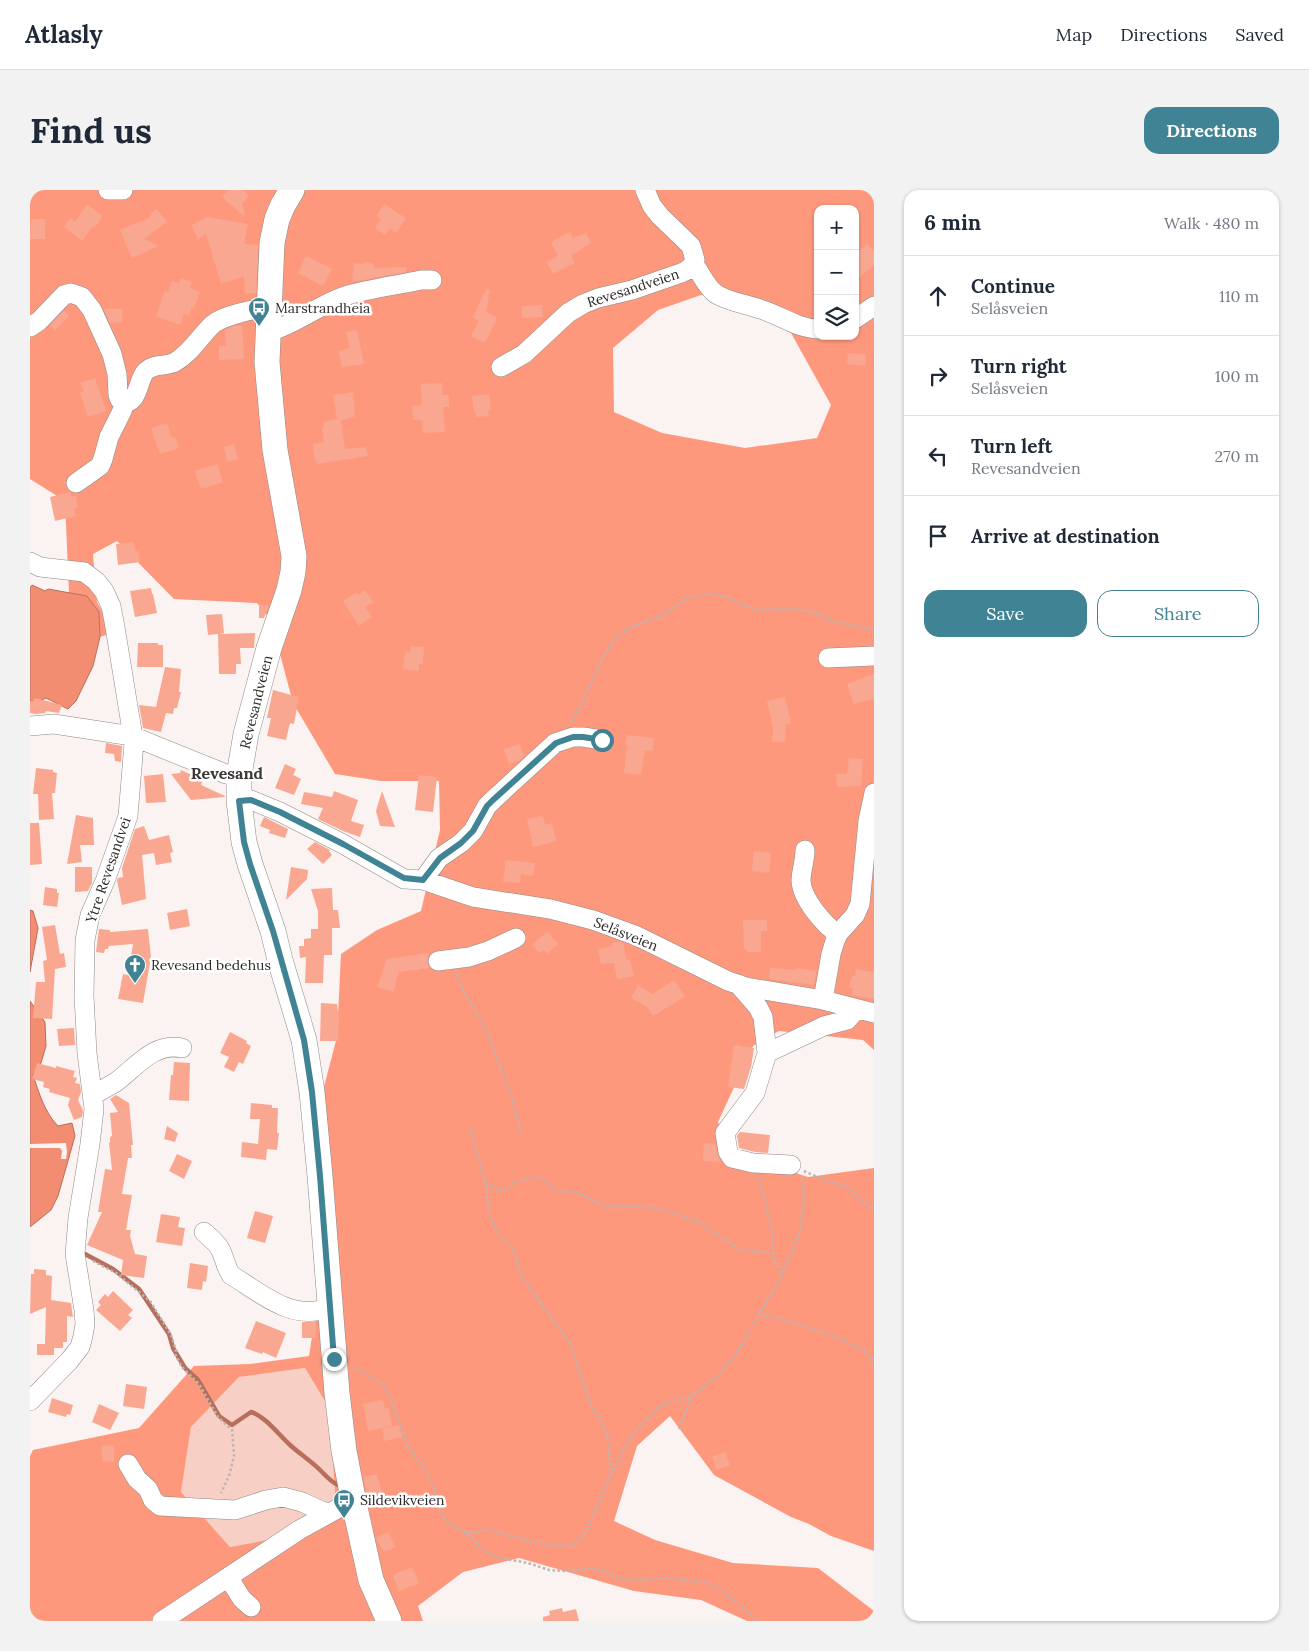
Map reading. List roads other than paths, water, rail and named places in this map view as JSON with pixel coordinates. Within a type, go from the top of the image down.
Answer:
[{"type":"main road","name":"Revesandveien","points":[[292,190],[277,219],[272,243],[267,362],[275,450],[294,556],[293,572],[252,711],[239,775],[239,801],[244,842],[273,931],[304,1040],[312,1092],[334,1359],[344,1452],[371,1580],[389,1621]]},
{"type":"street","points":[[108,190],[123,190]]},
{"type":"street","name":"Revesandveien","points":[[645,190],[652,206],[660,216],[691,246],[695,260],[694,263],[714,293],[787,321],[814,329]]},
{"type":"street","name":"Revesandveien","points":[[501,368],[524,354],[568,313],[582,304],[632,290],[687,271],[694,263]]},
{"type":"street","points":[[30,327],[39,321],[64,295],[71,293],[82,297],[92,310],[112,354],[117,374],[118,394],[120,400],[125,402],[135,397],[144,373],[148,369],[157,365],[169,365],[176,362],[214,323],[258,309],[277,330],[322,306],[346,296],[421,280],[432,280]]},
{"type":"street","points":[[859,316],[874,306]]},
{"type":"street","points":[[76,483],[100,466],[108,437],[125,402]]},
{"type":"street","name":"Ytre Revesandvei","points":[[30,562],[40,567],[84,572],[96,581],[104,591],[111,606],[116,627],[134,743],[128,816],[105,881],[90,915],[85,940],[84,996],[87,1053],[94,1109],[78,1218],[76,1257],[84,1310],[84,1336],[80,1347],[69,1362],[30,1401]]},
{"type":"street","points":[[828,658],[874,656]]},
{"type":"street","points":[[30,726],[54,724],[132,736],[226,774],[239,775]]},
{"type":"street","points":[[423,880],[440,858],[461,843],[473,831],[487,806],[556,743],[573,737],[602,740]]},
{"type":"street","points":[[824,1000],[831,954],[838,934],[855,915],[860,904],[868,822],[874,793]]},
{"type":"street","name":"Selåsveien","points":[[239,801],[251,800],[280,812],[404,878],[423,880],[473,897],[550,909],[593,920],[638,936],[728,981],[824,1000],[866,1011]]},
{"type":"street","points":[[805,850],[801,877],[803,889],[816,913],[838,934]]},
{"type":"street","points":[[438,961],[469,957],[488,951],[516,938]]},
{"type":"street","points":[[738,984],[758,1007],[763,1017],[767,1053],[755,1093],[728,1129],[725,1136],[728,1152],[730,1156],[753,1163],[791,1165]]},
{"type":"street","points":[[767,1053],[824,1026],[847,1020],[866,1011]]},
{"type":"street","points":[[92,1094],[115,1082],[149,1054],[166,1047],[182,1048]]},
{"type":"street","points":[[204,1232],[220,1249],[231,1275],[269,1299],[290,1310],[310,1313],[330,1307]]},
{"type":"street","points":[[128,1464],[137,1479],[148,1489],[160,1506],[235,1510],[266,1500],[283,1497],[302,1502],[328,1514]]},
{"type":"street","points":[[162,1621],[300,1530],[346,1504],[354,1503]]},
{"type":"street","points":[[228,1577],[242,1599],[251,1607]]},
{"type":"waterway","points":[[85,1254],[113,1269],[139,1289],[169,1334],[173,1348],[185,1368],[198,1380],[219,1416],[232,1425],[251,1412],[256,1414],[338,1485]]},
{"type":"place","name":"Marstrandheia","points":[[259,327]]},
{"type":"place","name":"Revesand bedehus","points":[[135,984]]},
{"type":"place","name":"Sildevikveien","points":[[344,1519]]},
{"type":"district","name":"Revesand","points":[[227,773]]}]
